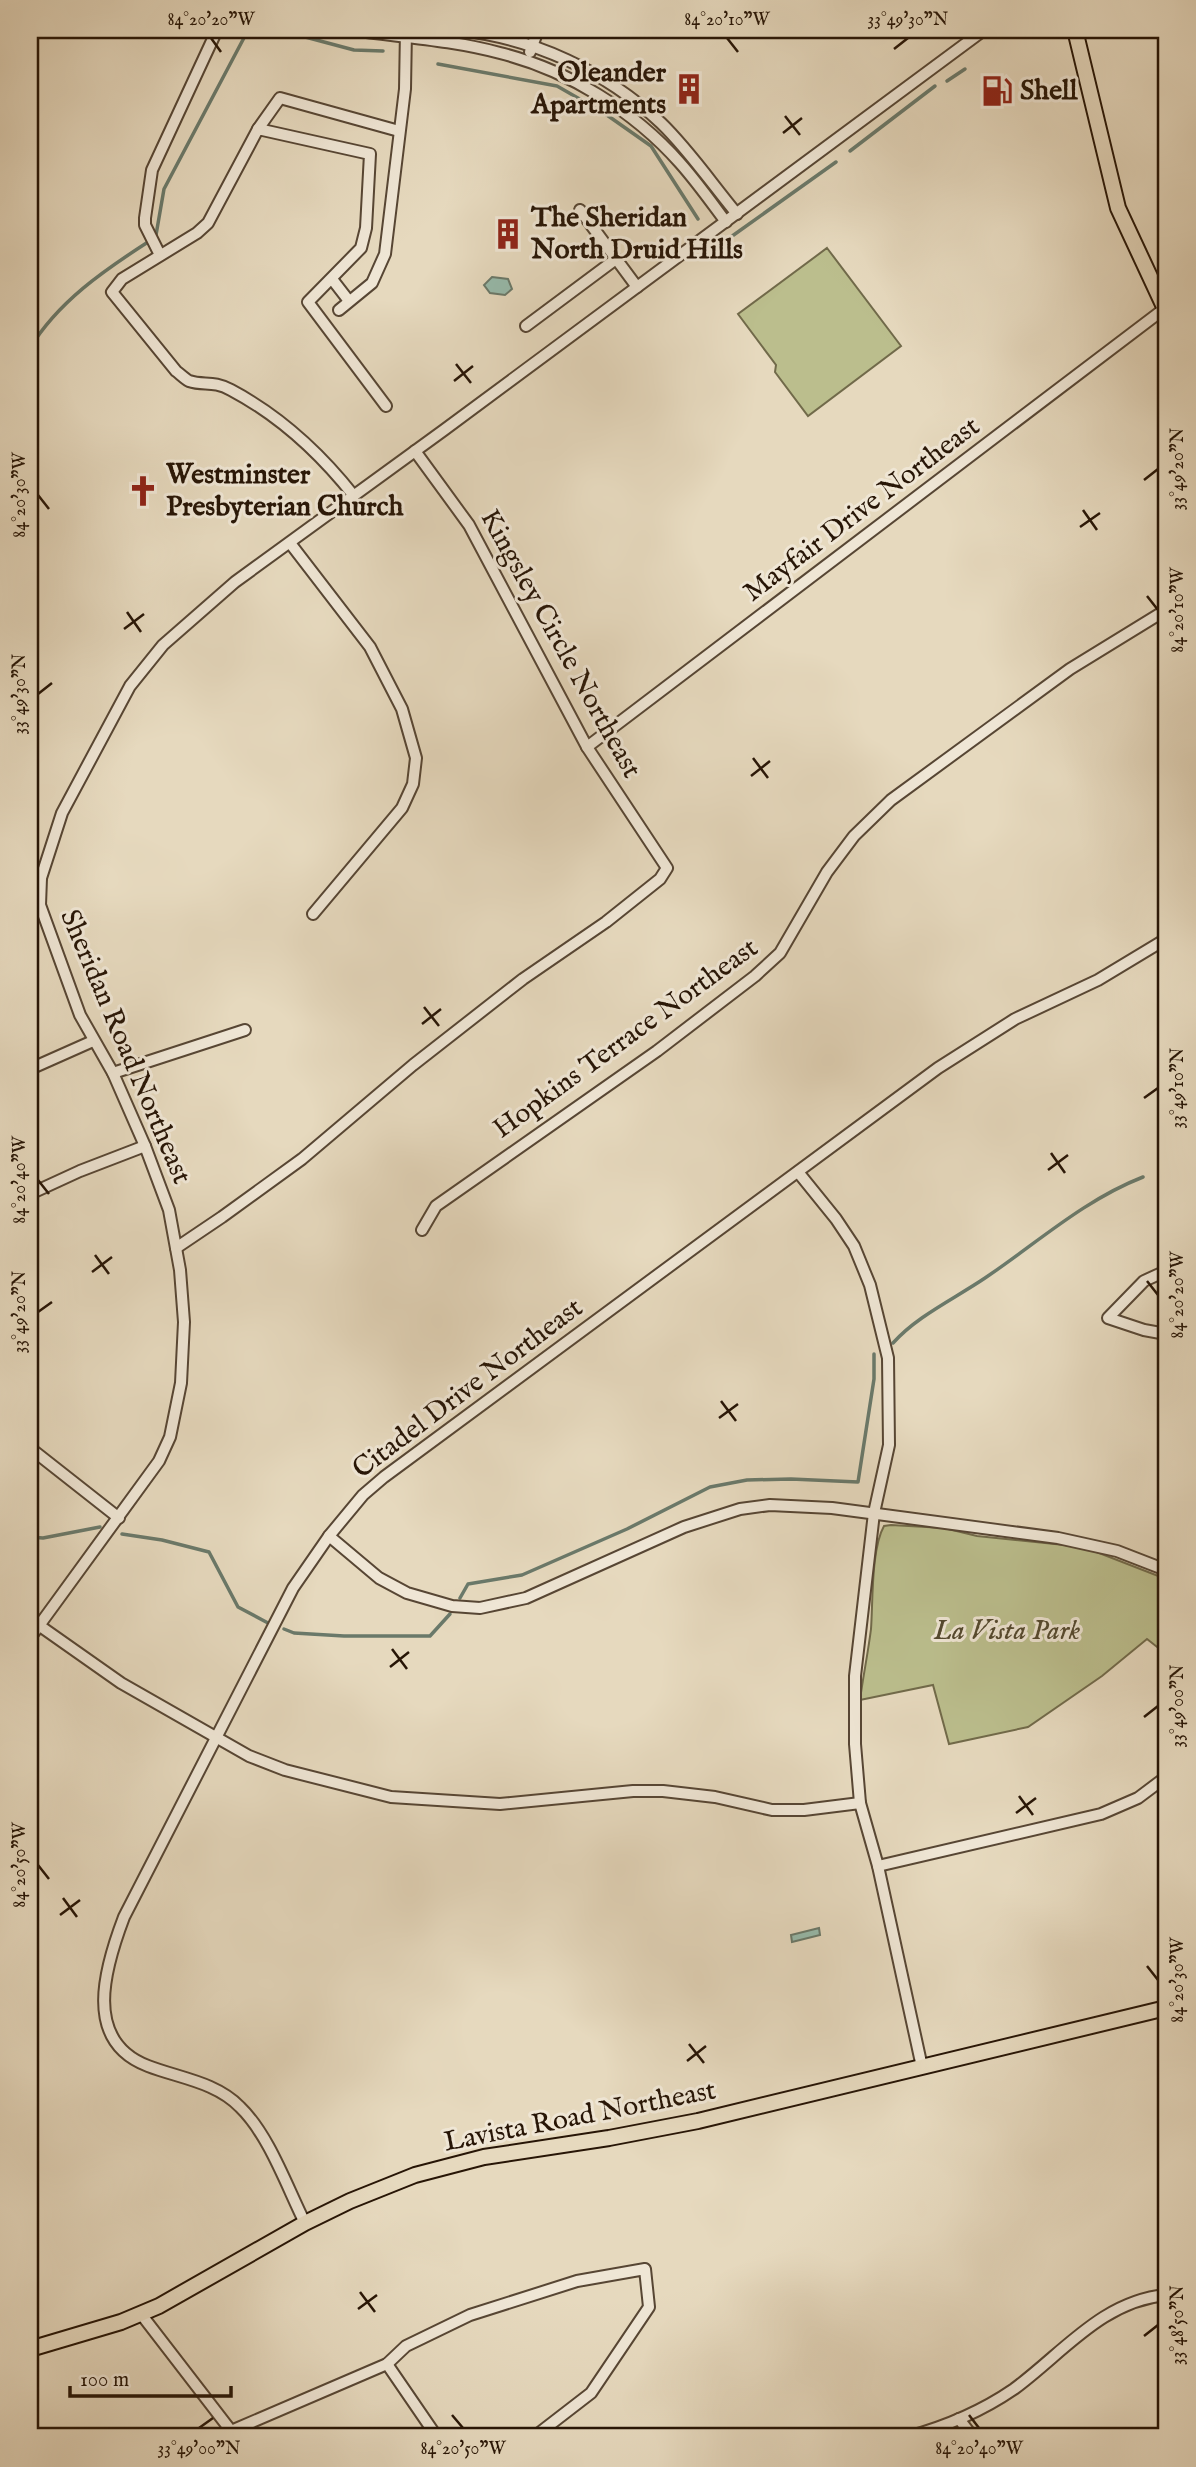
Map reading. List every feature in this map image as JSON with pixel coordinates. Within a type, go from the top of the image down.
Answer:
[{"type":"main road","points":[[1073,33],[1118,208],[1165,310]]},
{"type":"main road","name":"Lavista Road Northeast","points":[[30,2349],[141,2314],[195,2287],[305,2223],[381,2188],[457,2163],[698,2121],[1166,2008]]},
{"type":"street","points":[[160,256],[145,225],[152,170],[217,30]]},
{"type":"street","points":[[352,30],[406,34],[477,48],[549,69],[620,109],[646,128],[680,162],[726,222]]},
{"type":"street","points":[[458,30],[557,54],[591,71],[662,124],[737,214]]},
{"type":"street","points":[[526,61],[538,30]]},
{"type":"street","name":"Sheridan Road Northeast","points":[[30,1638],[159,1461],[170,1437],[181,1383],[184,1322],[169,1210],[113,1073],[80,1015],[40,905],[41,878],[62,813],[130,685],[163,645],[217,597],[984,30]]},
{"type":"street","points":[[339,310],[372,283],[385,254],[404,89],[406,34]]},
{"type":"street","points":[[355,496],[328,464],[276,417],[229,388],[213,382],[189,381],[176,371],[112,292],[122,279],[197,233],[208,223],[258,129],[280,98],[399,131]]},
{"type":"street","points":[[258,129],[370,154],[366,228],[361,248],[308,302],[386,407]]},
{"type":"street","points":[[580,210],[637,287]]},
{"type":"street","points":[[526,326],[616,259]]},
{"type":"street","points":[[332,279],[349,301]]},
{"type":"street","name":"Mayfair Drive Northeast","points":[[587,747],[1165,310]]},
{"type":"street","name":"Kingsley Circle Northeast","points":[[176,1248],[302,1158],[457,1030],[523,979],[606,922],[660,879],[667,868],[587,747],[469,525],[415,451]]},
{"type":"street","points":[[290,543],[370,647],[402,709],[416,758],[413,784],[402,808],[313,914]]},
{"type":"street","name":"Hopkins Terrace Northeast","points":[[422,1230],[436,1206],[657,1051],[755,976],[780,953],[854,835],[891,800],[1070,669],[1166,610]]},
{"type":"street","points":[[30,864],[41,878]]},
{"type":"street","name":"Citadel Drive Northeast","points":[[305,2223],[261,2133],[240,2106],[204,2085],[146,2066],[135,2059],[117,2044],[108,2029],[103,1996],[116,1937],[124,1917],[293,1588],[329,1535],[363,1495],[384,1478],[938,1068],[1015,1019],[1098,980],[1166,939]]},
{"type":"street","points":[[113,1073],[245,1030]]},
{"type":"street","points":[[30,1069],[93,1041]]},
{"type":"street","points":[[30,1194],[145,1146]]},
{"type":"street","points":[[798,1172],[855,1246],[870,1285],[887,1352],[889,1445],[874,1513],[854,1688],[855,1744],[860,1802],[878,1866],[922,2067]]},
{"type":"street","points":[[1166,1271],[1144,1281],[1108,1318],[1166,1334]]},
{"type":"street","points":[[30,1448],[119,1518]]},
{"type":"street","points":[[329,1535],[379,1578],[407,1593],[452,1606],[480,1608],[526,1598],[684,1527],[740,1509],[770,1505],[874,1513],[1058,1538],[1117,1551],[1166,1570]]},
{"type":"street","points":[[40,1626],[121,1683],[248,1756],[285,1770],[391,1797],[500,1804],[633,1790],[715,1797],[772,1810],[804,1810],[860,1802]]},
{"type":"street","points":[[878,1866],[1101,1814],[1138,1798],[1166,1777]]},
{"type":"street","points":[[141,2314],[233,2434],[387,2364],[406,2346],[470,2315],[577,2281],[645,2269],[649,2307],[591,2393],[534,2437]]},
{"type":"street","points":[[907,2437],[960,2419],[1014,2389],[1068,2342],[1116,2309],[1166,2295]]},
{"type":"street","points":[[387,2364],[437,2437]]},
{"type":"street","points":[[960,2419],[973,2437]]},
{"type":"green space","points":[[827,248],[901,346],[808,416],[775,372],[776,365],[738,314]]},
{"type":"green space","name":"La Vista Park","points":[[884,1526],[944,1528],[977,1536],[1074,1546],[1166,1579],[1166,1654],[1147,1639],[1102,1676],[1028,1727],[949,1744],[933,1685],[860,1700],[871,1629],[877,1548]]},
{"type":"shaded area","points":[[492,277],[508,279],[512,289],[505,295],[490,293],[484,285]]},
{"type":"shaded area","points":[[819,1928],[820,1935],[792,1942],[791,1935]]},
{"type":"waterway","points":[[156,235],[164,189],[246,34],[255,30]]},
{"type":"waterway","points":[[279,30],[354,50],[383,51]]},
{"type":"waterway","points":[[1154,30],[1166,40]]},
{"type":"waterway","points":[[438,64],[557,86],[604,113],[651,146],[698,219]]},
{"type":"waterway","points":[[947,81],[965,69]]},
{"type":"waterway","points":[[850,151],[935,86]]},
{"type":"waterway","points":[[728,239],[836,162]]},
{"type":"waterway","points":[[30,348],[41,331],[68,302],[98,276],[148,242]]},
{"type":"waterway","points":[[893,1343],[924,1316],[985,1278],[1061,1223],[1101,1198],[1143,1177]]},
{"type":"waterway","points":[[460,1598],[468,1584],[522,1575],[627,1529],[710,1487],[747,1480],[858,1482],[874,1379],[874,1354]]},
{"type":"waterway","points":[[30,1537],[43,1538],[100,1527]]},
{"type":"waterway","points":[[122,1534],[162,1540],[209,1552],[238,1607],[268,1623]]},
{"type":"waterway","points":[[284,1629],[294,1633],[344,1636],[430,1636],[450,1614]]},
{"type":"place","name":"Oleander Apartments","points":[[689,89]]},
{"type":"place","name":"Shell","points":[[997,91]]},
{"type":"place","name":"The Sheridan North Druid Hills","points":[[508,234]]},
{"type":"place","name":"Westminster Presbyterian Church","points":[[143,491]]}]
